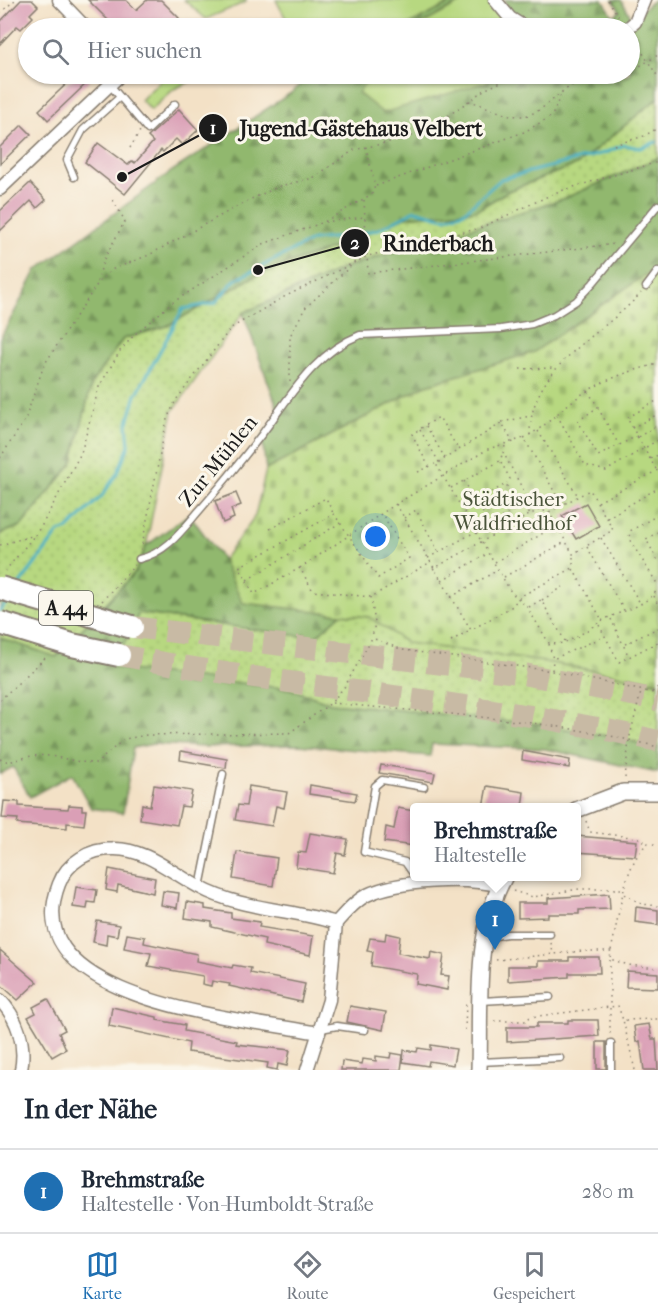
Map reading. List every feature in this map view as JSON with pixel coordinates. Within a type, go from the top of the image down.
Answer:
[{"type":"highway","name":"A 44","points":[[0,588],[132,627]]},
{"type":"highway","name":"A 44","points":[[0,622],[72,645],[119,655]]},
{"type":"street","points":[[59,0],[76,18]]},
{"type":"street","points":[[495,0],[510,18]]},
{"type":"street","points":[[637,18],[644,0]]},
{"type":"street","points":[[0,189],[110,85]]},
{"type":"street","points":[[581,814],[624,792],[658,792]]},
{"type":"street","points":[[320,1031],[226,1018],[117,988],[98,979],[68,952],[53,920],[54,901],[61,878],[71,865],[90,853],[112,849],[137,854],[200,888],[245,903],[336,922]]},
{"type":"street","points":[[307,1070],[329,1000],[336,922],[368,895],[410,880]]},
{"type":"street","points":[[465,881],[505,884],[490,911],[473,1002],[479,1066]]},
{"type":"street","points":[[0,1000],[14,1017],[21,1036],[21,1070]]},
{"type":"lane","points":[[110,85],[148,130],[175,104]]},
{"type":"lane","points":[[74,177],[67,160],[78,138],[83,130],[120,97]]},
{"type":"lane","name":"Zur Mühlen","points":[[139,559],[156,554],[169,544],[219,488],[290,395],[325,356],[341,342],[360,335],[501,328],[532,324],[554,315],[576,301],[658,205]]},
{"type":"lane","points":[[646,287],[658,271]]},
{"type":"lane","points":[[200,888],[223,774]]},
{"type":"lane","points":[[410,869],[405,862],[364,852],[375,786],[382,780],[424,787]]},
{"type":"lane","points":[[484,938],[507,934],[550,934]]},
{"type":"lane","points":[[473,1002],[550,997]]},
{"type":"lane","points":[[320,1031],[337,1026],[365,1030]]},
{"type":"lane","points":[[610,1043],[611,1070]]},
{"type":"lane","points":[[479,1066],[560,1058]]},
{"type":"path","points":[[0,13],[15,0]]},
{"type":"path","points":[[608,0],[620,18]]},
{"type":"path","points":[[640,48],[658,76]]},
{"type":"path","points":[[640,66],[658,55]]},
{"type":"path","points":[[0,458],[25,420],[44,365],[98,283],[111,270],[149,255],[249,200],[280,186],[313,178],[354,150],[408,138],[438,123],[467,101],[499,84]]},
{"type":"path","points":[[467,101],[521,117],[534,113],[562,91],[576,84]]},
{"type":"path","points":[[375,186],[524,132],[552,116],[562,91]]},
{"type":"path","points":[[614,145],[644,136],[658,128]]},
{"type":"path","points":[[130,148],[139,132]]},
{"type":"path","points":[[0,576],[35,535],[61,494],[81,453],[99,387],[120,351],[135,334],[172,303],[263,244],[324,222],[372,194],[375,186],[366,146]]},
{"type":"path","name":"Zur Mühlen","points":[[139,559],[168,419],[181,393],[231,328],[251,314],[368,256],[480,228],[557,192],[658,162]]},
{"type":"path","points":[[364,199],[369,273],[626,242]]},
{"type":"path","points":[[98,283],[104,259],[125,221],[113,200]]},
{"type":"path","points":[[324,222],[364,218]]},
{"type":"path","points":[[290,395],[290,336],[305,308],[323,289],[356,262]]},
{"type":"path","points":[[530,435],[530,416],[545,384],[556,368],[570,353],[619,314],[646,287]]},
{"type":"path","points":[[334,514],[239,567],[254,594],[300,568],[396,504],[488,449],[505,446],[530,435],[588,391],[629,371],[658,364]]},
{"type":"path","points":[[520,369],[556,368]]},
{"type":"path","points":[[588,391],[619,445]]},
{"type":"path","points":[[597,503],[657,470],[627,418],[658,400]]},
{"type":"path","points":[[598,407],[578,421],[598,456],[658,425]]},
{"type":"path","points":[[632,428],[658,414]]},
{"type":"path","points":[[557,415],[585,465],[606,471],[658,440]]},
{"type":"path","points":[[418,472],[436,464],[501,423],[530,416]]},
{"type":"path","points":[[429,467],[412,434],[439,417],[458,449]]},
{"type":"path","points":[[501,423],[513,443]]},
{"type":"path","points":[[425,426],[445,458]]},
{"type":"path","points":[[420,429],[439,462]]},
{"type":"path","points":[[538,430],[578,496]]},
{"type":"path","points":[[524,438],[562,505]]},
{"type":"path","points":[[450,489],[500,461],[505,446]]},
{"type":"path","points":[[503,452],[529,502],[529,515]]},
{"type":"path","points":[[650,459],[658,455]]},
{"type":"path","points":[[476,501],[506,484],[510,479],[500,461]]},
{"type":"path","points":[[436,464],[502,578],[527,608],[549,643],[553,659],[552,671]]},
{"type":"path","points":[[464,481],[489,523]]},
{"type":"path","points":[[506,484],[520,507]]},
{"type":"path","points":[[606,518],[658,488]]},
{"type":"path","points":[[433,569],[529,515],[539,510],[549,512],[590,490],[613,530],[573,554]]},
{"type":"path","points":[[270,529],[326,498],[334,514],[378,578],[409,558],[382,514]]},
{"type":"path","points":[[427,558],[529,502]]},
{"type":"path","points":[[396,504],[471,630]]},
{"type":"path","points":[[404,518],[416,510],[439,552]]},
{"type":"path","points":[[549,512],[573,554],[573,568],[602,620]]},
{"type":"path","points":[[549,643],[565,642],[602,620],[625,612],[653,596],[658,587],[629,539],[630,531],[658,515]]},
{"type":"path","points":[[246,580],[341,523]]},
{"type":"path","points":[[494,562],[556,525]]},
{"type":"path","points":[[658,532],[646,539],[658,561]]},
{"type":"path","points":[[0,545],[35,535]]},
{"type":"path","points":[[600,538],[640,604]]},
{"type":"path","points":[[502,578],[566,542]]},
{"type":"path","points":[[586,546],[625,612]]},
{"type":"path","points":[[441,581],[488,554]]},
{"type":"path","points":[[300,568],[313,591],[371,597],[429,562]]},
{"type":"path","points":[[451,641],[573,568]]},
{"type":"path","points":[[451,597],[498,570]]},
{"type":"path","points":[[527,608],[563,587]]},
{"type":"path","points":[[653,596],[658,605]]},
{"type":"path","points":[[0,759],[15,761],[33,756],[97,764],[124,739],[147,735],[289,733],[331,703],[345,686],[372,638],[375,623],[371,597]]},
{"type":"path","points":[[542,600],[565,642]]},
{"type":"path","points":[[610,618],[629,657]]},
{"type":"path","points":[[598,623],[619,662],[658,642]]},
{"type":"path","points":[[624,644],[658,628]]},
{"type":"path","points":[[553,659],[604,636]]},
{"type":"path","points":[[372,638],[403,650],[552,671],[658,694]]},
{"type":"path","points":[[651,693],[658,687]]},
{"type":"path","points":[[624,782],[629,740],[641,690]]},
{"type":"path","points":[[331,703],[521,722],[658,747]]},
{"type":"path","points":[[581,817],[590,832],[639,838],[658,845]]},
{"type":"path","points":[[610,1043],[611,951],[624,889],[640,850],[648,843]]},
{"type":"path","points":[[505,884],[533,897],[579,889],[624,889]]},
{"type":"path","points":[[623,894],[642,904],[658,906]]},
{"type":"path","points":[[550,934],[553,954]]},
{"type":"path","points":[[495,961],[553,954],[611,951]]},
{"type":"path","points":[[610,959],[628,965],[658,968]]},
{"type":"path","points":[[465,1030],[473,1002]]},
{"type":"path","points":[[493,1022],[526,1021],[530,1017],[618,1006],[635,1070]]},
{"type":"path","points":[[623,1020],[658,1019]]},
{"type":"green space","points":[[184,0],[246,0],[246,2],[205,18]]},
{"type":"green space","points":[[276,0],[457,0],[422,18],[286,18]]},
{"type":"green space","points":[[457,0],[466,0],[433,18],[422,18]]},
{"type":"green space","points":[[466,0],[495,0],[508,18],[433,18]]},
{"type":"green space","points":[[504,0],[603,0],[613,16],[620,11],[613,0],[621,0],[632,18],[514,18]]},
{"type":"green space","points":[[654,0],[658,0],[658,98],[578,164],[508,191],[477,210],[405,217],[330,249],[255,276],[167,326],[123,339],[92,382],[72,464],[21,526],[0,534],[0,339],[37,270],[172,171],[291,93],[301,84],[640,84],[640,18],[632,18]]},
{"type":"green space","points":[[157,84],[185,84],[174,89],[151,110],[141,100]]},
{"type":"green space","points":[[365,84],[480,84],[383,113],[358,93]]},
{"type":"green space","points":[[658,98],[658,158],[563,199],[349,266],[243,313],[173,411],[146,546],[136,571],[56,657],[0,638],[0,534],[21,526],[72,464],[92,382],[123,339],[167,326],[255,276],[330,249],[405,217],[477,210],[508,191],[578,164]]},
{"type":"green space","points":[[658,158],[658,266],[534,352],[424,386],[266,470],[262,437],[279,412],[243,313],[349,266],[563,199]]},
{"type":"green space","name":"Städtischer Waldfriedhof","points":[[658,266],[658,682],[552,663],[407,643],[369,617],[243,603],[223,560],[255,516],[266,470],[424,386],[534,352]]},
{"type":"green space","points":[[189,514],[223,560],[243,603],[341,614],[314,638],[139,613],[113,668],[290,689],[331,703],[538,724],[613,737],[658,748],[658,773],[545,749],[432,744],[430,756],[298,745],[203,747],[153,744],[133,748],[123,813],[91,808],[72,774],[30,797],[13,767],[0,774],[0,638],[56,657],[136,571],[146,546]]},
{"type":"green space","points":[[138,613],[314,638],[341,614],[369,617],[407,643],[552,663],[658,683],[658,748],[613,737],[538,724],[331,703],[290,689],[113,668]]},
{"type":"building","points":[[21,0],[32,0],[38,6],[30,14],[32,18],[18,18],[18,27],[0,44],[0,22]]},
{"type":"building","points":[[88,0],[126,0],[136,10],[147,0],[161,0],[179,18],[106,18]]},
{"type":"building","points":[[66,84],[86,84],[48,120],[39,110]]},
{"type":"building","points":[[179,109],[198,130],[182,145],[176,139],[163,152],[161,150],[125,194],[85,162],[98,143],[128,165],[132,161],[135,163],[153,142],[148,137]]},
{"type":"building","points":[[22,125],[31,134],[0,164],[0,147]]},
{"type":"building","points":[[30,183],[46,200],[37,208],[31,201],[0,231],[0,211]]},
{"type":"building","points":[[236,493],[241,505],[231,509],[234,518],[223,523],[215,501]]},
{"type":"building","points":[[586,503],[599,526],[576,539],[562,516]]},
{"type":"building","points":[[181,751],[227,759],[226,768],[180,760]]},
{"type":"building","points":[[523,751],[570,760],[569,768],[522,760]]},
{"type":"building","points":[[381,765],[435,773],[433,782],[379,773]]},
{"type":"building","points":[[154,785],[192,791],[189,807],[181,806],[177,825],[140,819],[142,804],[150,806]]},
{"type":"building","points":[[310,785],[357,793],[355,801],[309,794]]},
{"type":"building","points":[[249,786],[287,792],[284,808],[276,806],[272,826],[235,820],[238,805],[246,806]]},
{"type":"building","points":[[487,786],[524,792],[523,803],[484,803]]},
{"type":"building","points":[[4,801],[19,802],[19,806],[48,808],[68,809],[69,805],[82,806],[82,810],[86,810],[84,825],[67,823],[67,828],[17,824],[18,819],[2,818]]},
{"type":"building","points":[[398,808],[410,810],[410,845],[384,842],[386,827],[394,829]]},
{"type":"building","points":[[310,833],[348,839],[345,855],[337,853],[333,873],[296,867],[298,852],[306,853]]},
{"type":"building","points":[[581,836],[637,841],[635,856],[581,852]]},
{"type":"building","points":[[237,852],[277,858],[273,886],[233,879]]},
{"type":"building","points":[[109,869],[155,878],[153,893],[118,885],[117,892],[106,890]]},
{"type":"building","points":[[76,887],[97,890],[95,903],[88,902],[87,909],[73,907]]},
{"type":"building","points":[[163,891],[179,893],[177,908],[161,905]]},
{"type":"building","points":[[609,894],[610,909],[579,910],[579,914],[548,914],[548,917],[518,918],[518,903],[548,903],[548,898]]},
{"type":"building","points":[[187,902],[205,905],[205,909],[231,913],[231,918],[260,922],[259,927],[313,936],[310,955],[264,945],[265,939],[212,927],[212,922],[185,918]]},
{"type":"building","points":[[636,907],[658,910],[658,925],[635,922]]},
{"type":"building","points":[[97,921],[119,925],[117,936],[107,934],[106,945],[93,942]]},
{"type":"building","points":[[386,933],[400,936],[398,953],[430,959],[431,952],[444,955],[441,975],[449,976],[447,990],[416,984],[417,974],[371,966],[373,952],[367,951],[370,938],[385,940]]},
{"type":"building","points":[[127,934],[145,937],[144,943],[197,954],[196,961],[232,968],[233,965],[251,968],[250,973],[305,984],[301,1002],[229,986],[230,984],[212,981],[211,986],[202,984],[203,976],[148,966],[151,953],[124,948]]},
{"type":"building","points":[[0,950],[37,982],[18,1000],[0,984]]},
{"type":"building","points":[[569,957],[599,957],[600,973],[569,973],[569,977],[508,981],[508,966],[538,966],[538,961],[569,961]]},
{"type":"building","points":[[627,971],[658,973],[658,988],[626,987]]},
{"type":"building","points":[[48,999],[65,1030],[59,1033],[66,1049],[52,1057],[28,1017],[36,1013],[33,1007]]},
{"type":"building","points":[[350,1006],[386,1012],[383,1030],[347,1022]]},
{"type":"building","points":[[112,1007],[157,1017],[157,1020],[185,1025],[184,1031],[237,1041],[236,1044],[290,1050],[287,1066],[278,1064],[277,1070],[267,1068],[268,1063],[188,1052],[189,1043],[109,1026]]},
{"type":"building","points":[[568,1020],[598,1020],[599,1036],[507,1042],[507,1027],[537,1027],[537,1023],[568,1023]]},
{"type":"building","points":[[649,1024],[652,1039],[656,1039],[658,1070],[644,1070],[640,1041],[636,1042],[634,1026]]},
{"type":"building","points":[[597,1042],[606,1042],[606,1069],[597,1069]]},
{"type":"building","points":[[431,1045],[456,1049],[453,1065],[429,1061],[428,1066],[403,1062],[404,1050],[417,1052],[418,1048],[431,1050]]},
{"type":"building","points":[[391,1053],[403,1055],[401,1070],[341,1070],[342,1061],[362,1064],[363,1059],[376,1061],[376,1056],[390,1058]]},
{"type":"waterway","points":[[20,584],[59,532],[68,529],[102,496],[118,472],[129,445],[127,425],[136,395],[183,309],[215,303],[235,280],[313,240],[351,236],[379,229],[415,210],[445,218],[464,212],[501,179],[604,153],[624,145],[640,148],[656,142]]},
{"type":"waterway","points":[[0,611],[9,599]]},
{"type":"tunnel","points":[[132,627],[518,673],[658,700]]},
{"type":"tunnel","points":[[119,655],[186,667],[524,715],[658,741]]},
{"type":"place","name":"Jugend-Gästehaus Velbert","points":[[122,177]]},
{"type":"place","name":"Rinderbach","points":[[258,270]]},
{"type":"place","name":"Brehmstraße","points":[[495,950]]}]
